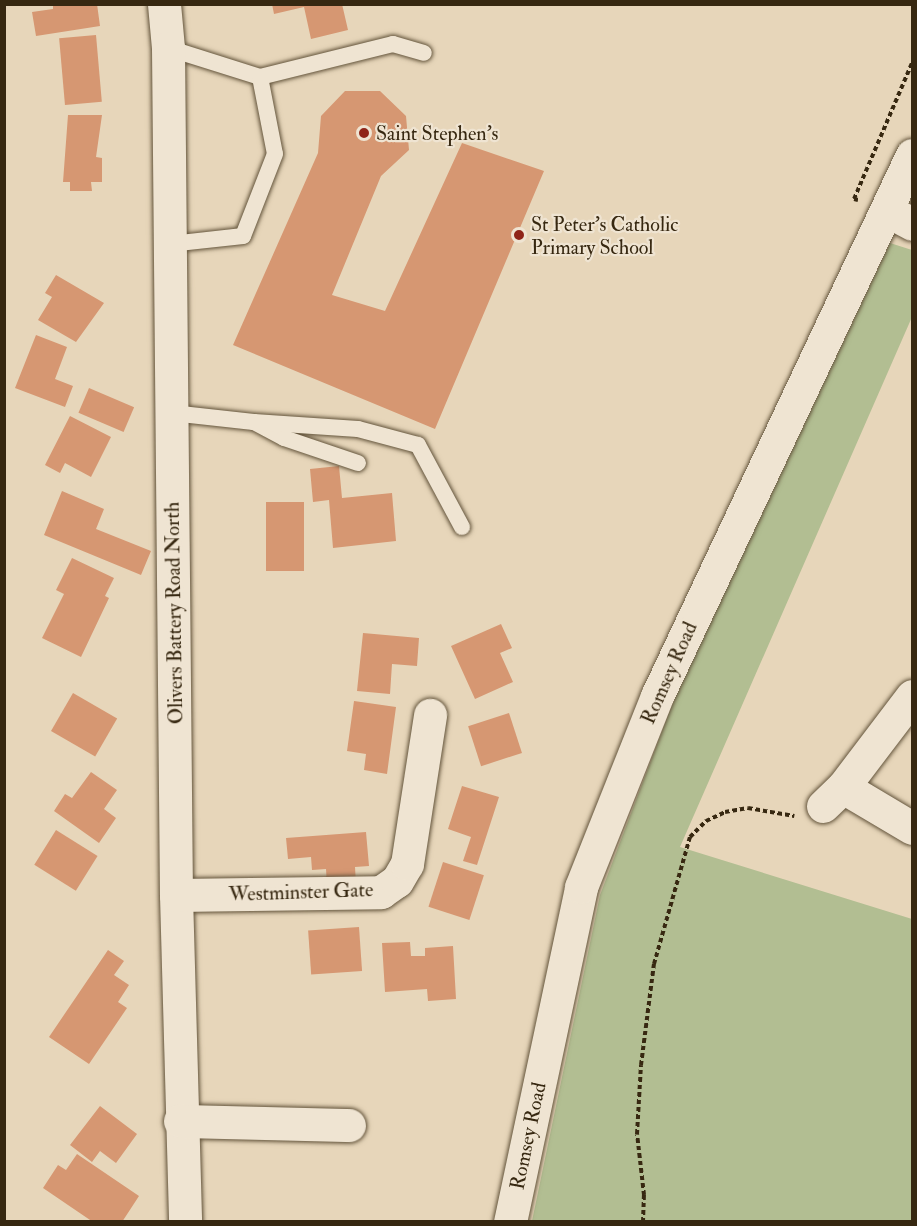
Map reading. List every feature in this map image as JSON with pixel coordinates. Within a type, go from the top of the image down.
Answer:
[{"type":"street","name":"Olivers Battery Road North","points":[[164,4],[168,48],[171,244],[176,895],[180,1121],[185,1221]]},
{"type":"street","name":"Romsey Road","points":[[510,1221],[581,887],[657,696],[900,217],[912,154]]},
{"type":"street","points":[[912,696],[833,797],[912,828]]},
{"type":"street","name":"Westminster Gate","points":[[176,895],[381,892],[397,881],[407,864],[430,715]]},
{"type":"street","points":[[180,1121],[349,1125]]},
{"type":"lane","points":[[168,48],[260,77],[393,44],[424,53]]},
{"type":"lane","points":[[171,244],[243,236],[275,154],[260,77]]},
{"type":"lane","points":[[172,413],[254,422],[358,429],[418,446],[462,527]]},
{"type":"lane","points":[[254,422],[284,438],[358,463]]},
{"type":"path","points":[[643,1221],[644,1196],[637,1134],[642,1054],[654,964],[690,837],[706,821],[725,812],[748,808],[790,817],[833,797]]},
{"type":"green space","points":[[890,243],[912,250],[912,317],[680,847],[912,919],[912,1221],[532,1221],[600,895],[672,705]]},
{"type":"building","points":[[53,4],[97,4],[100,26],[36,36],[32,12],[53,9]]},
{"type":"building","points":[[272,4],[342,4],[348,30],[311,39],[304,7],[274,14]]},
{"type":"building","points":[[96,35],[102,102],[65,105],[59,38]]},
{"type":"building","points":[[345,91],[380,91],[406,116],[409,150],[381,176],[332,295],[385,311],[462,143],[544,171],[435,429],[233,345],[318,153],[321,116]]},
{"type":"building","points":[[68,115],[102,115],[96,157],[102,158],[102,182],[91,182],[92,191],[70,191],[70,182],[63,182]]},
{"type":"building","points":[[56,275],[104,303],[76,342],[38,320],[52,297],[45,293]]},
{"type":"building","points":[[36,335],[67,347],[55,379],[73,386],[65,407],[15,388]]},
{"type":"building","points":[[89,388],[134,407],[124,432],[78,413]]},
{"type":"building","points":[[70,416],[111,437],[91,477],[65,463],[60,473],[45,465]]},
{"type":"building","points":[[339,466],[342,498],[392,493],[396,541],[333,548],[329,500],[313,502],[310,469]]},
{"type":"building","points":[[62,491],[104,509],[96,529],[151,551],[141,575],[44,535]]},
{"type":"building","points":[[266,502],[304,502],[304,571],[266,571]]},
{"type":"building","points":[[72,558],[114,578],[105,596],[109,598],[81,657],[42,638],[64,594],[56,590]]},
{"type":"building","points":[[501,624],[512,648],[500,653],[513,682],[475,699],[451,646]]},
{"type":"building","points":[[363,633],[419,638],[417,666],[392,664],[390,694],[357,691]]},
{"type":"building","points":[[73,693],[117,718],[95,757],[51,731]]},
{"type":"building","points":[[354,701],[396,707],[387,774],[364,770],[366,754],[347,751]]},
{"type":"building","points":[[509,713],[522,753],[481,766],[468,726]]},
{"type":"building","points":[[91,772],[117,790],[104,809],[116,818],[99,843],[54,811],[65,794],[72,798]]},
{"type":"building","points":[[462,786],[499,797],[477,865],[463,861],[471,837],[448,829]]},
{"type":"building","points":[[56,830],[98,856],[76,891],[34,865]]},
{"type":"building","points":[[366,832],[369,866],[355,867],[356,884],[327,886],[326,869],[312,870],[311,857],[288,859],[286,838]]},
{"type":"building","points":[[443,862],[484,875],[469,920],[428,907]]},
{"type":"building","points":[[359,927],[362,971],[311,974],[308,931]]},
{"type":"building","points":[[410,942],[411,956],[425,956],[425,948],[453,946],[456,999],[428,1001],[427,989],[385,992],[382,943]]},
{"type":"building","points":[[108,950],[124,961],[114,975],[129,985],[118,1002],[127,1008],[89,1064],[49,1037]]},
{"type":"building","points":[[100,1106],[137,1134],[116,1163],[100,1151],[92,1162],[70,1145]]},
{"type":"building","points":[[77,1154],[139,1196],[122,1222],[93,1222],[43,1188],[58,1165],[66,1170]]},
{"type":"place","name":"Saint Stephen's","points":[[364,133]]},
{"type":"place","name":"St Peter's Catholic Primary School","points":[[519,235]]}]
